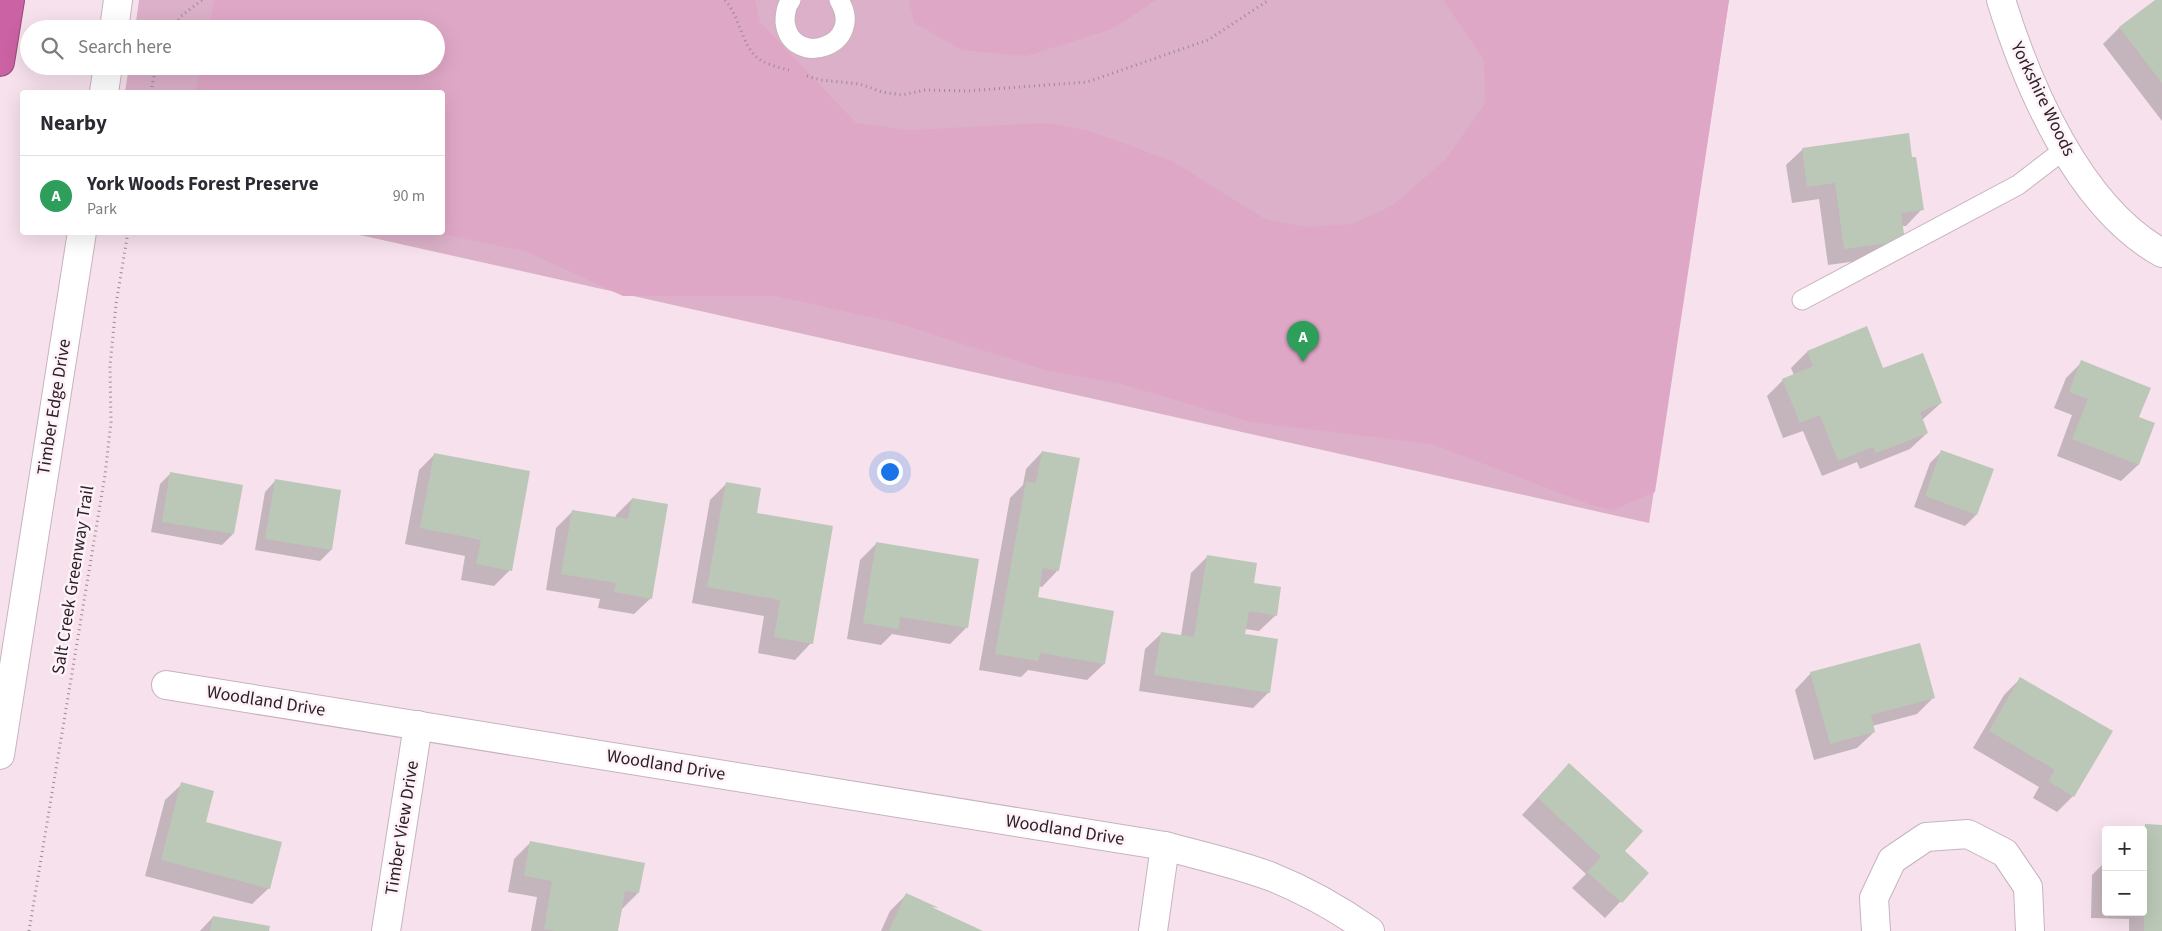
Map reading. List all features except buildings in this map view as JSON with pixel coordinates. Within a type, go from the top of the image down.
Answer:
[{"type":"highway","points":[[0,62],[10,0]]},
{"type":"street","points":[[115,20],[118,0]]},
{"type":"street","name":"Yorkshire Woods","points":[[2002,0],[2015,43],[2065,149],[2090,188],[2122,222],[2150,247],[2162,253]]},
{"type":"street","points":[[104,90],[107,75]]},
{"type":"street","name":"Timber Edge Drive","points":[[0,755],[82,235]]},
{"type":"street","name":"Woodland Drive","points":[[166,685],[1165,846],[1243,867],[1274,878],[1313,896],[1370,931]]},
{"type":"street","name":"Timber View Drive","points":[[386,931],[418,725]]},
{"type":"street","points":[[1876,931],[1874,898],[1892,860],[1926,837],[1968,834],[2005,853],[2028,887],[2030,931]]},
{"type":"street","points":[[1153,931],[1165,846]]},
{"type":"lane","points":[[790,0],[785,16],[786,30],[793,41],[804,47],[815,49],[829,46],[844,29],[846,16],[839,0]]},
{"type":"lane","points":[[1802,300],[2018,185],[2065,149]]},
{"type":"path","points":[[178,20],[202,0]]},
{"type":"path","points":[[725,0],[730,6],[749,46],[761,60],[797,73]]},
{"type":"path","points":[[805,75],[821,80],[860,84],[882,92],[902,95],[925,90],[966,91],[1086,82],[1208,40],[1269,0]]},
{"type":"path","points":[[151,90],[154,75]]},
{"type":"path","name":"Salt Creek Greenway Trail","points":[[30,931],[104,475],[111,422],[110,366],[116,304],[128,235]]},
{"type":"shaded area","points":[[139,0],[1729,0],[1649,523],[360,235],[445,235],[445,90],[125,90],[128,75],[445,75],[445,20],[136,20]]},
{"type":"shaded area","points":[[214,0],[755,0],[760,22],[856,123],[910,130],[1048,123],[1090,131],[1172,161],[1265,219],[1307,227],[1352,224],[1393,205],[1445,160],[1485,104],[1484,60],[1443,0],[1729,0],[1655,492],[1613,510],[1591,505],[1432,444],[1250,422],[1122,384],[1045,370],[901,324],[775,296],[623,296],[525,251],[445,235],[445,90],[196,90],[199,75],[445,75],[445,20],[211,20]]},
{"type":"shaded area","points":[[909,0],[1156,0],[1112,29],[1027,56],[962,50],[914,23]]},
{"type":"place","name":"York Woods Forest Preserve","points":[[1303,362]]}]
